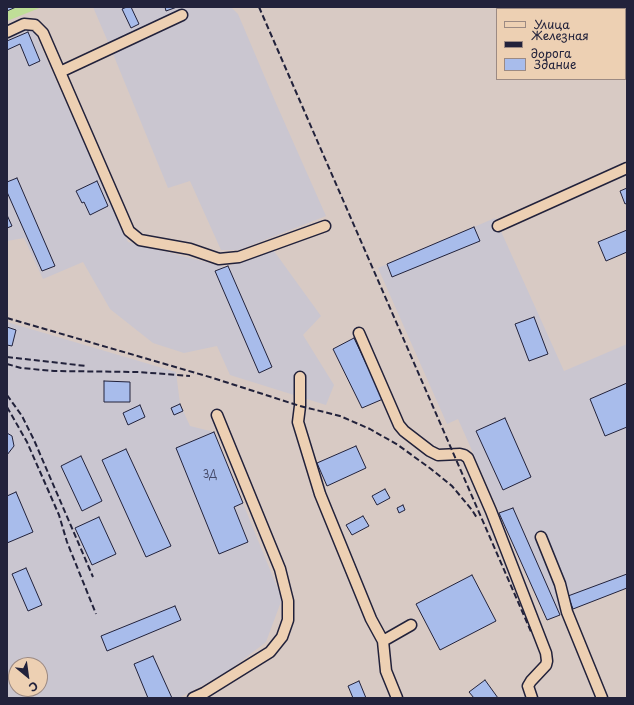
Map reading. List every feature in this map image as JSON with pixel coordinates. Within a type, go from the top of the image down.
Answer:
[{"type":"lane","points":[[60,72],[182,15]]},
{"type":"lane","points":[[7,32],[24,24],[35,25],[43,33],[130,231],[140,240],[190,249],[220,258],[239,257],[325,226]]},
{"type":"lane","points":[[498,226],[627,168]]},
{"type":"lane","points":[[359,332],[399,425],[404,431],[438,456],[460,454],[468,458],[546,653],[546,665],[528,686],[532,698]]},
{"type":"lane","points":[[300,377],[300,406],[298,422],[320,494],[371,619],[383,641],[386,671],[397,698]]},
{"type":"lane","points":[[193,698],[204,693],[270,652],[282,637],[288,620],[288,601],[280,569],[217,415]]},
{"type":"lane","points":[[541,536],[560,584],[567,612],[602,698]]},
{"type":"lane","points":[[383,641],[411,625]]},
{"type":"shaded area","points":[[93,7],[231,7],[238,14],[326,216],[239,250],[221,250],[190,181],[168,188]]},
{"type":"shaded area","points":[[23,27],[33,29],[128,242],[225,267],[274,251],[321,316],[303,335],[334,385],[326,405],[230,375],[217,346],[184,353],[153,343],[110,309],[83,262],[43,279],[24,238],[7,241],[7,34]]},
{"type":"shaded area","points":[[495,218],[564,371],[627,344],[627,588],[547,620],[458,419],[447,424],[378,268]]},
{"type":"shaded area","points":[[7,322],[176,372],[180,404],[190,426],[214,432],[282,599],[266,642],[227,672],[179,698],[7,698]]},
{"type":"green space","points":[[7,7],[42,7],[7,21]]},
{"type":"building","points":[[7,7],[16,7],[7,11]]},
{"type":"building","points":[[131,7],[139,24],[131,28],[122,9]]},
{"type":"building","points":[[165,7],[177,7],[166,11]]},
{"type":"building","points":[[28,32],[40,61],[29,66],[20,44],[7,50],[7,41]]},
{"type":"building","points":[[17,178],[55,266],[42,271],[7,192],[7,182]]},
{"type":"building","points":[[97,181],[108,206],[90,215],[84,202],[82,203],[76,191]]},
{"type":"building","points":[[627,188],[627,203],[625,204],[620,191]]},
{"type":"building","points":[[7,215],[12,226],[7,228]]},
{"type":"building","points":[[474,227],[480,241],[392,277],[387,264]]},
{"type":"building","points":[[627,230],[627,252],[606,261],[598,242]]},
{"type":"building","points":[[228,266],[272,367],[259,373],[215,271]]},
{"type":"building","points":[[534,317],[548,354],[529,361],[515,324]]},
{"type":"building","points":[[7,327],[16,330],[12,346],[7,345]]},
{"type":"building","points":[[354,338],[383,399],[362,408],[333,349]]},
{"type":"building","points":[[104,381],[130,382],[130,402],[104,402]]},
{"type":"building","points":[[627,383],[627,427],[605,436],[590,399]]},
{"type":"building","points":[[180,404],[183,411],[174,415],[171,408]]},
{"type":"building","points":[[140,405],[145,417],[128,425],[123,413]]},
{"type":"building","points":[[505,418],[531,477],[503,490],[476,431]]},
{"type":"building","points":[[214,432],[243,503],[234,507],[248,542],[219,554],[176,448]]},
{"type":"building","points":[[7,433],[12,436],[14,446],[7,455]]},
{"type":"building","points":[[356,446],[366,468],[327,486],[317,463]]},
{"type":"building","points":[[126,449],[171,546],[146,557],[102,460]]},
{"type":"building","points":[[81,456],[102,501],[82,511],[61,466]]},
{"type":"building","points":[[385,489],[390,498],[377,505],[372,496]]},
{"type":"building","points":[[16,492],[33,532],[7,543],[7,496]]},
{"type":"building","points":[[403,505],[405,510],[399,513],[397,508]]},
{"type":"building","points":[[513,508],[560,615],[547,620],[499,513]]},
{"type":"building","points":[[363,516],[369,526],[352,535],[346,525]]},
{"type":"building","points":[[99,517],[116,554],[92,565],[75,528]]},
{"type":"building","points":[[26,568],[42,605],[28,611],[12,574]]},
{"type":"building","points":[[627,574],[627,588],[573,609],[568,596]]},
{"type":"building","points":[[472,575],[496,621],[440,650],[416,604]]},
{"type":"building","points":[[175,606],[181,620],[107,651],[101,636]]},
{"type":"building","points":[[153,656],[172,698],[148,698],[134,664]]},
{"type":"building","points":[[485,680],[498,698],[474,698],[469,692]]},
{"type":"building","points":[[359,681],[366,698],[353,698],[348,686]]},
{"type":"railway","points":[[259,7],[532,634]]},
{"type":"railway","points":[[7,318],[213,378],[300,406],[340,416],[370,429],[398,445],[431,469],[452,486],[477,518]]},
{"type":"railway","points":[[7,357],[86,366]]},
{"type":"railway","points":[[7,364],[21,368],[54,371],[139,372],[190,376]]},
{"type":"railway","points":[[7,395],[22,416],[34,440],[93,577]]},
{"type":"railway","points":[[7,407],[27,442],[59,515],[67,542],[96,614]]}]
